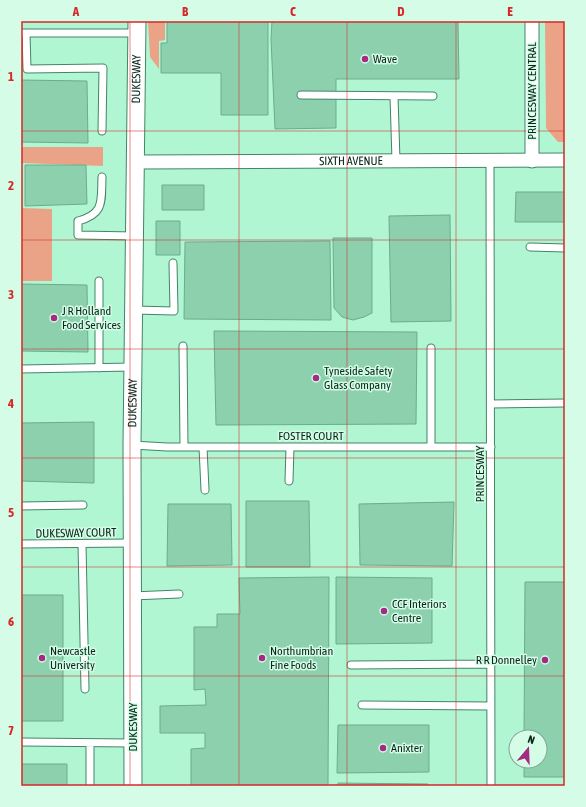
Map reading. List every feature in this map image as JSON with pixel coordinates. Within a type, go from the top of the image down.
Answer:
[{"type":"street","name":"PRINCESWAY CENTRAL","points":[[532,21],[532,161]]},
{"type":"street","name":"DUKESWAY","points":[[133,786],[132,445],[137,162],[137,27]]},
{"type":"street","name":"SIXTH AVENUE","points":[[137,162],[396,162],[565,160]]},
{"type":"lane","points":[[102,131],[103,68],[27,69],[24,33],[137,27]]},
{"type":"lane","points":[[301,95],[433,96]]},
{"type":"lane","points":[[394,96],[396,162]]},
{"type":"lane","name":"PRINCESWAY","points":[[490,161],[491,786]]},
{"type":"lane","points":[[102,177],[101,204],[92,217],[78,221],[78,235],[135,236]]},
{"type":"lane","points":[[530,247],[565,248]]},
{"type":"lane","points":[[134,310],[174,311],[174,263]]},
{"type":"lane","points":[[99,368],[100,281]]},
{"type":"lane","points":[[183,346],[184,447]]},
{"type":"lane","points":[[431,447],[432,348]]},
{"type":"lane","points":[[21,369],[133,367]]},
{"type":"lane","points":[[491,404],[565,403]]},
{"type":"lane","name":"FOSTER COURT","points":[[132,445],[184,447],[491,447]]},
{"type":"lane","points":[[203,447],[205,490]]},
{"type":"lane","points":[[289,481],[290,447]]},
{"type":"lane","points":[[21,506],[83,505]]},
{"type":"lane","name":"DUKESWAY COURT","points":[[21,544],[132,543]]},
{"type":"lane","points":[[82,544],[85,689]]},
{"type":"lane","points":[[132,596],[179,594]]},
{"type":"lane","points":[[351,666],[490,664]]},
{"type":"lane","points":[[362,705],[490,706]]},
{"type":"lane","points":[[21,742],[133,743]]},
{"type":"lane","points":[[90,743],[90,786]]},
{"type":"shaded area","points":[[148,21],[165,21],[165,40],[159,41],[159,69],[150,57]]},
{"type":"shaded area","points":[[545,21],[565,21],[565,142],[558,142],[546,128]]},
{"type":"shaded area","points":[[21,147],[103,147],[103,166],[22,163],[21,208]]},
{"type":"shaded area","points":[[21,208],[52,209],[52,281],[21,281]]},
{"type":"building","points":[[167,21],[268,21],[268,115],[221,115],[221,73],[161,73],[161,43],[167,43]]},
{"type":"building","name":"Wave","points":[[272,21],[458,21],[459,79],[336,79],[336,128],[275,129],[271,39]]},
{"type":"building","points":[[21,80],[87,81],[88,143],[21,142]]},
{"type":"building","points":[[25,165],[86,165],[87,204],[25,206]]},
{"type":"building","points":[[162,185],[204,185],[204,210],[162,210]]},
{"type":"building","points":[[516,192],[565,192],[565,222],[515,222]]},
{"type":"building","points":[[450,215],[451,321],[391,322],[389,216]]},
{"type":"building","points":[[156,221],[180,221],[180,255],[156,255]]},
{"type":"building","points":[[333,238],[372,238],[372,313],[364,317],[353,320],[342,317],[334,308]]},
{"type":"building","points":[[330,241],[331,320],[184,319],[185,242]]},
{"type":"building","name":"J R Holland Food Services","points":[[21,284],[87,285],[88,352],[21,351]]},
{"type":"building","name":"Tyneside Safety Glass Company","points":[[214,331],[417,332],[416,424],[216,425]]},
{"type":"building","points":[[94,422],[94,483],[21,481],[21,423]]},
{"type":"building","points":[[246,501],[309,501],[310,567],[246,567]]},
{"type":"building","points":[[454,502],[452,566],[360,565],[359,504]]},
{"type":"building","points":[[168,504],[231,504],[232,565],[167,566]]},
{"type":"building","name":"Northumbrian Fine Foods","points":[[329,577],[328,786],[191,786],[191,749],[205,748],[205,733],[160,733],[160,706],[206,705],[205,689],[194,690],[194,627],[217,627],[217,614],[240,614],[239,578]]},
{"type":"building","name":"CCF Interiors Centre","points":[[336,577],[432,578],[432,643],[336,644]]},
{"type":"building","name":"R R Donnelley","points":[[525,582],[565,582],[565,777],[524,777],[524,769],[548,769],[548,729],[524,729]]},
{"type":"building","name":"Newcastle University","points":[[21,595],[63,595],[63,721],[21,721]]},
{"type":"building","name":"Anixter","points":[[338,725],[429,725],[429,772],[337,773]]},
{"type":"building","points":[[21,764],[67,764],[67,786],[21,786]]},
{"type":"building","points":[[338,783],[428,784],[428,786],[338,786]]},
{"type":"place","name":"Wave","points":[[365,59]]},
{"type":"place","name":"J R Holland Food Services","points":[[54,318]]},
{"type":"place","name":"Tyneside Safety Glass Company","points":[[316,378]]},
{"type":"place","name":"CCF Interiors Centre","points":[[384,611]]},
{"type":"place","name":"Newcastle University","points":[[42,658]]},
{"type":"place","name":"Northumbrian Fine Foods","points":[[262,658]]},
{"type":"place","name":"R R Donnelley","points":[[545,660]]},
{"type":"place","name":"Anixter","points":[[383,748]]}]
